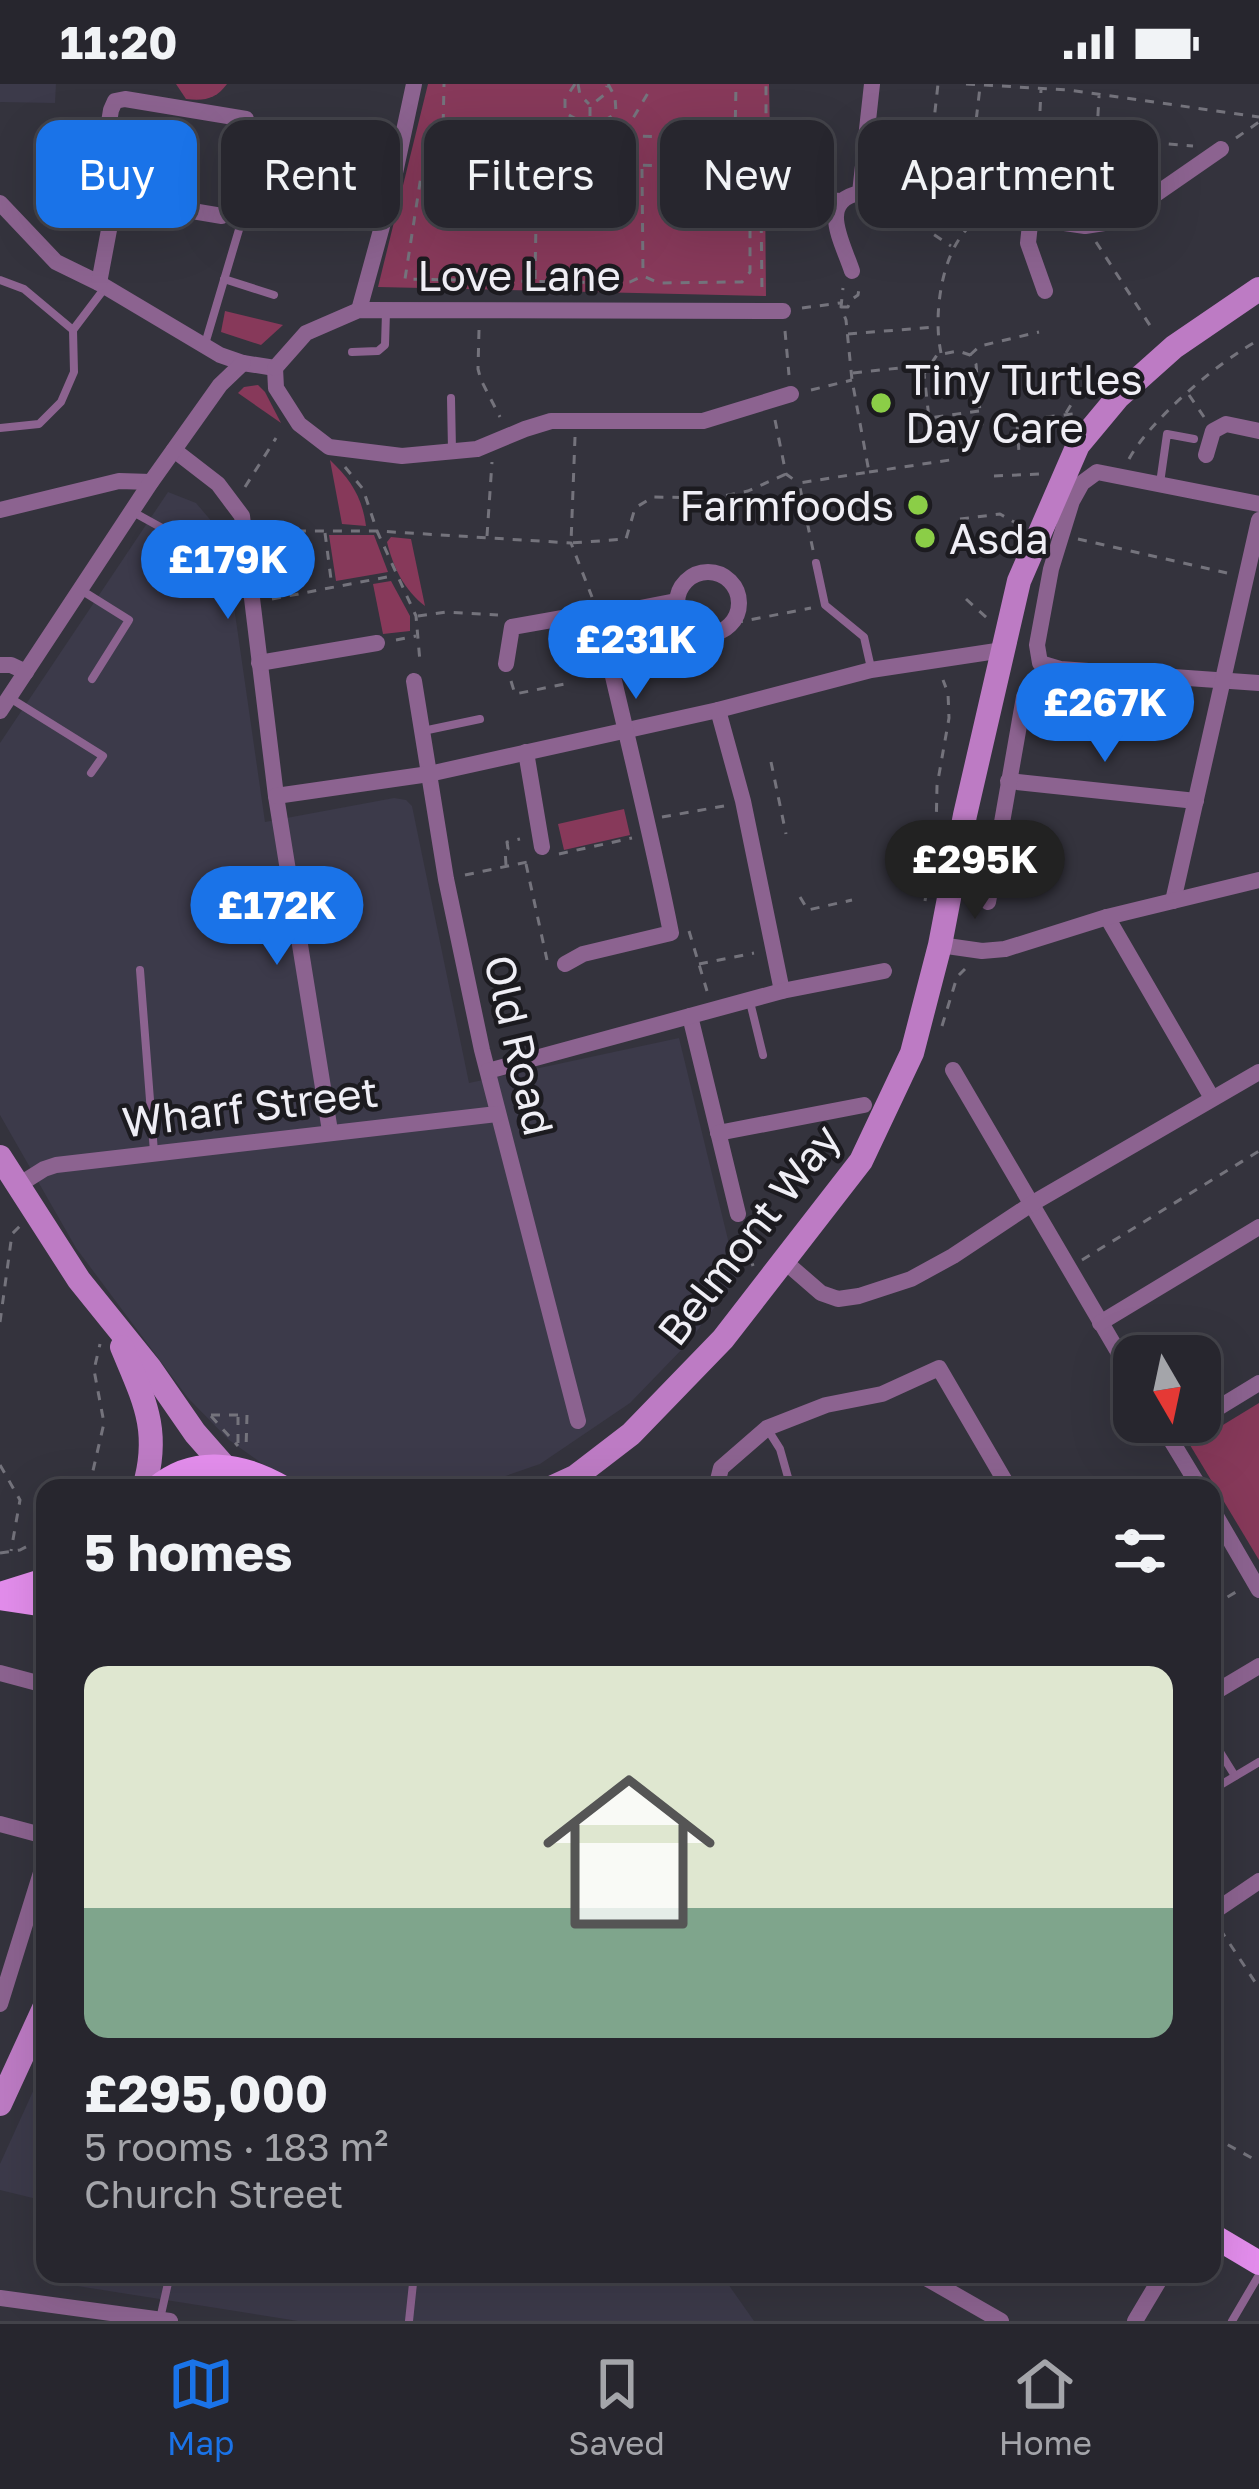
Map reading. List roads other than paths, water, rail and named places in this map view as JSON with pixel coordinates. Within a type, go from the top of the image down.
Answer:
[{"type":"main road","points":[[169,1479],[193,1469],[235,1467],[263,1479]]},
{"type":"main road","points":[[0,1596],[36,1583]]},
{"type":"main road","points":[[0,1596],[36,1603]]},
{"type":"main road","points":[[1221,2240],[1259,2263]]},
{"type":"street","points":[[400,149],[414,84]]},
{"type":"street","points":[[851,195],[872,84]]},
{"type":"street","points":[[109,120],[115,101],[125,99],[246,119]]},
{"type":"street","points":[[1158,193],[1221,149]]},
{"type":"street","points":[[852,271],[836,206],[858,196]]},
{"type":"street","points":[[0,203],[56,262],[204,346],[243,363],[275,368],[275,388],[298,424],[329,447],[402,456],[477,449],[551,422],[703,421],[791,394]]},
{"type":"street","points":[[102,285],[111,228]]},
{"type":"street","points":[[359,310],[382,228]]},
{"type":"street","points":[[1029,228],[1028,243],[1045,291]]},
{"type":"street","name":"Belmont Way","points":[[571,1479],[631,1434],[723,1339],[861,1161],[912,1053],[1019,580],[1078,445],[1118,397],[1174,347],[1259,289]]},
{"type":"street","name":"Love Lane","points":[[275,368],[306,334],[359,310],[783,311]]},
{"type":"street","points":[[4,704],[173,450],[220,385],[243,363]]},
{"type":"street","points":[[1206,455],[1213,431],[1226,424],[1259,431]]},
{"type":"street","points":[[173,450],[218,484],[242,516],[276,796],[330,1131]]},
{"type":"street","points":[[1259,504],[1097,472],[1082,483],[1072,501],[1042,608],[1037,645],[1040,663],[1060,669],[1259,683]]},
{"type":"street","points":[[0,510],[118,481],[151,482]]},
{"type":"street","points":[[1173,901],[1246,577],[1255,557],[1259,520]]},
{"type":"street","points":[[711,572],[735,586],[739,600],[734,623],[711,634],[693,631],[680,616],[676,601],[694,574],[711,572]]},
{"type":"street","points":[[506,664],[512,627],[676,601]]},
{"type":"street","points":[[565,964],[583,954],[671,933],[599,616]]},
{"type":"street","points":[[259,663],[376,643]]},
{"type":"street","points":[[276,796],[429,774],[1004,643]]},
{"type":"street","points":[[0,665],[26,672]]},
{"type":"street","name":"Old Road","points":[[414,681],[446,879],[497,1114],[578,1420]]},
{"type":"street","points":[[988,902],[1024,697]]},
{"type":"street","points":[[718,710],[743,801],[782,992]]},
{"type":"street","points":[[526,752],[541,841]]},
{"type":"street","points":[[1008,781],[1196,801]]},
{"type":"street","points":[[940,945],[1005,949],[1107,917],[1259,880]]},
{"type":"street","points":[[1107,917],[1212,1098]]},
{"type":"street","points":[[488,1071],[749,1000],[884,971]]},
{"type":"street","points":[[690,1016],[737,1214]]},
{"type":"street","points":[[953,1070],[1113,1344]]},
{"type":"street","points":[[791,1268],[821,1293],[838,1299],[911,1279],[1259,1072]]},
{"type":"street","points":[[718,1133],[865,1105]]},
{"type":"street","name":"Wharf Street","points":[[17,1186],[56,1165],[497,1114]]},
{"type":"street","points":[[0,1157],[79,1280],[195,1433],[235,1467]]},
{"type":"street","points":[[1100,1323],[1259,1227]]},
{"type":"street","points":[[107,1313],[152,1427],[147,1479]]},
{"type":"street","points":[[718,1479],[721,1468],[767,1428],[826,1405],[882,1394],[936,1362],[1004,1479]]},
{"type":"street","points":[[1221,1407],[1259,1383]]},
{"type":"street","points":[[1173,1443],[1194,1479]]},
{"type":"street","points":[[1221,1527],[1257,1586]]},
{"type":"street","points":[[1221,1689],[1259,1666]]},
{"type":"street","points":[[0,1673],[36,1682]]},
{"type":"street","points":[[0,1825],[36,1834]]},
{"type":"street","points":[[1221,1909],[1259,1881]]},
{"type":"street","points":[[0,2004],[36,1886]]},
{"type":"street","points":[[0,2104],[36,2026]]},
{"type":"street","points":[[935,2283],[1001,2321]]},
{"type":"street","points":[[1135,2321],[1157,2283]]},
{"type":"street","points":[[0,2298],[170,2321]]},
{"type":"lane","points":[[834,195],[851,195]]},
{"type":"lane","points":[[204,346],[239,228]]},
{"type":"lane","points":[[224,279],[274,295]]},
{"type":"lane","points":[[0,280],[24,289],[73,330]]},
{"type":"lane","points":[[0,428],[39,424],[61,402],[74,372],[73,330],[102,285]]},
{"type":"lane","points":[[352,352],[378,351],[385,345],[386,310]]},
{"type":"lane","points":[[451,398],[452,451]]},
{"type":"lane","points":[[1160,484],[1167,434],[1194,439]]},
{"type":"lane","points":[[131,511],[182,538],[197,575]]},
{"type":"lane","points":[[816,563],[825,605],[864,637],[871,670]]},
{"type":"lane","points":[[80,590],[129,620],[92,679]]},
{"type":"lane","points":[[4,704],[103,756],[91,773]]},
{"type":"lane","points":[[421,732],[480,718]]},
{"type":"lane","points":[[140,970],[154,1154]]},
{"type":"lane","points":[[749,1000],[763,1055]]},
{"type":"lane","points":[[767,1428],[780,1449],[788,1479]]},
{"type":"lane","points":[[1221,1753],[1235,1776]]},
{"type":"lane","points":[[1221,1785],[1259,1762]]},
{"type":"lane","points":[[1232,2321],[1259,2275]]},
{"type":"lane","points":[[160,2320],[168,2283]]},
{"type":"lane","points":[[409,2321],[413,2283]]},
{"type":"place","name":"Tiny Turtles Day Care","points":[[881,403]]},
{"type":"place","name":"Farmfoods","points":[[918,505]]},
{"type":"place","name":"Asda","points":[[925,538]]}]
